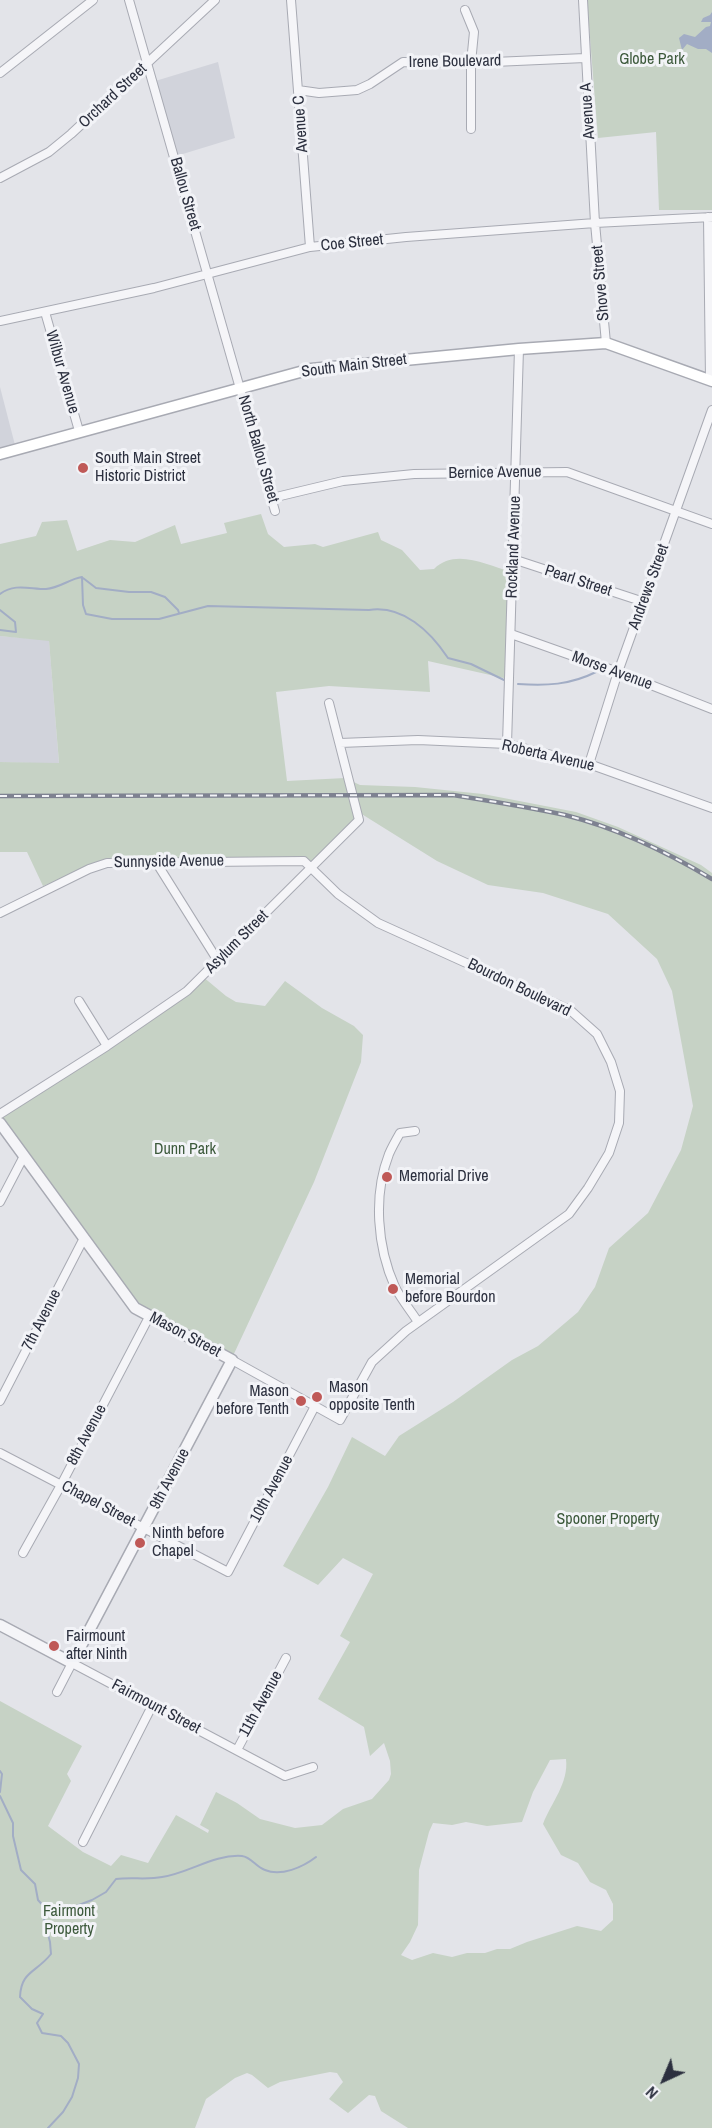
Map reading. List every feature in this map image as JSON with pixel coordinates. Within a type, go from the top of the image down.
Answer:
[{"type":"main road","name":"South Main Street","points":[[0,454],[311,369],[606,343],[711,381]]},
{"type":"street","points":[[0,73],[93,0]]},
{"type":"street","name":"Ballou Street","points":[[129,0],[241,387]]},
{"type":"street","name":"Orchard Street","points":[[0,178],[49,152],[71,134],[215,0]]},
{"type":"street","name":"Avenue C","points":[[291,0],[310,247]]},
{"type":"street","name":"Avenue A","points":[[583,0],[595,223]]},
{"type":"street","points":[[465,10],[474,32],[471,63],[471,129]]},
{"type":"street","name":"Irene Boulevard","points":[[298,90],[319,93],[357,90],[403,62],[471,63],[585,58]]},
{"type":"street","points":[[710,217],[711,381]]},
{"type":"street","name":"Coe Street","points":[[0,321],[154,288],[310,247],[406,237],[710,217]]},
{"type":"street","name":"Shove Street","points":[[595,223],[606,343]]},
{"type":"street","name":"Wilbur Avenue","points":[[45,312],[79,431]]},
{"type":"street","name":"Rockland Avenue","points":[[507,744],[519,349]]},
{"type":"street","name":"North Ballou Street","points":[[241,387],[275,511]]},
{"type":"street","name":"Andrews Street","points":[[589,764],[618,672],[712,410]]},
{"type":"street","name":"Bernice Avenue","points":[[272,498],[343,481],[414,474],[567,472],[712,524]]},
{"type":"street","name":"Pearl Street","points":[[513,559],[644,602]]},
{"type":"street","name":"Morse Avenue","points":[[511,634],[618,672],[712,709]]},
{"type":"street","name":"Asylum Street","points":[[0,1114],[188,991],[359,820],[329,703]]},
{"type":"street","name":"Roberta Avenue","points":[[340,743],[418,740],[507,744],[589,764],[712,808]]},
{"type":"street","name":"Sunnyside Avenue","points":[[0,913],[88,869],[107,863],[304,861],[311,868]]},
{"type":"street","points":[[156,862],[218,961]]},
{"type":"street","name":"Bourdon Boulevard","points":[[311,868],[338,894],[378,923],[570,1010],[597,1034],[611,1062],[620,1091],[620,1123],[609,1153],[569,1214],[418,1322],[372,1362],[340,1420]]},
{"type":"street","points":[[79,1001],[107,1046]]},
{"type":"street","name":"Mason Street","points":[[0,1123],[135,1308],[340,1420]]},
{"type":"street","points":[[415,1131],[400,1133],[389,1154],[381,1186],[379,1220],[383,1254],[395,1288],[418,1322]]},
{"type":"street","points":[[0,1202],[24,1156]]},
{"type":"street","name":"7th Avenue","points":[[0,1401],[84,1238]]},
{"type":"street","name":"8th Avenue","points":[[23,1553],[62,1485],[149,1317]]},
{"type":"street","name":"9th Avenue","points":[[57,1692],[232,1360]]},
{"type":"street","name":"10th Avenue","points":[[228,1572],[315,1406]]},
{"type":"street","name":"Chapel Street","points":[[0,1453],[228,1572]]},
{"type":"street","name":"Fairmount Street","points":[[0,1625],[285,1776],[313,1767]]},
{"type":"street","name":"11th Avenue","points":[[237,1750],[286,1658]]},
{"type":"street","points":[[83,1842],[152,1706]]},
{"type":"shaded area","points":[[218,62],[235,138],[173,157],[152,82]]},
{"type":"shaded area","points":[[0,387],[15,445],[0,449]]},
{"type":"shaded area","points":[[0,636],[49,640],[59,764],[0,762]]},
{"type":"green space","name":"Globe Park","points":[[587,0],[712,0],[712,210],[659,210],[656,132],[598,138]]},
{"type":"green space","points":[[261,514],[268,534],[284,547],[315,544],[323,547],[378,532],[381,540],[402,550],[420,570],[434,569],[442,563],[461,559],[482,562],[511,572],[508,679],[428,661],[430,692],[329,686],[276,692],[287,781],[345,778],[360,785],[415,787],[483,794],[576,812],[618,827],[701,865],[712,873],[712,2128],[408,2128],[381,2111],[375,2096],[369,2095],[348,2113],[329,2099],[343,2082],[337,2073],[330,2072],[280,2082],[268,2088],[247,2073],[235,2078],[206,2099],[195,2128],[0,2128],[0,1701],[82,1746],[67,1774],[71,1781],[48,1826],[83,1852],[111,1866],[121,1855],[148,1863],[176,1815],[208,1833],[209,1830],[200,1825],[216,1792],[260,1819],[295,1828],[322,1825],[343,1809],[372,1799],[389,1780],[391,1774],[390,1761],[384,1743],[370,1756],[364,1727],[318,1699],[350,1642],[340,1636],[373,1574],[343,1558],[318,1585],[283,1566],[328,1487],[352,1437],[385,1456],[399,1436],[453,1402],[512,1360],[538,1346],[578,1312],[595,1287],[609,1248],[648,1213],[681,1150],[693,1106],[672,991],[657,959],[608,914],[543,893],[488,885],[437,861],[352,808],[356,825],[312,869],[304,860],[104,862],[43,886],[27,852],[0,852],[0,762],[59,763],[49,641],[0,636],[0,544],[36,536],[42,522],[67,520],[77,551],[110,540],[135,542],[175,525],[181,544],[227,533],[224,523]],"holes":[[[566,1759],[562,1785],[543,1824],[561,1855],[578,1863],[590,1882],[606,1890],[613,1904],[613,1920],[601,1931],[577,1926],[510,1949],[467,1953],[452,1957],[433,1953],[412,1960],[401,1955],[418,1925],[419,1870],[433,1823],[452,1825],[466,1822],[487,1826],[522,1822],[533,1792],[550,1760]]]},
{"type":"green space","name":"Dunn Park","points":[[202,976],[236,1002],[265,1006],[285,981],[322,1008],[354,1026],[363,1035],[361,1062],[314,1182],[232,1358],[136,1304],[0,1117]]},
{"type":"water","points":[[712,12],[712,53],[687,44],[682,50],[679,38],[684,34],[695,37],[710,26],[711,22],[701,22]]},
{"type":"waterway","points":[[0,594],[22,587],[51,588],[82,577],[83,605],[86,614],[112,619],[159,619],[208,606],[393,612],[404,616],[424,630],[448,658],[471,664],[504,680]]},
{"type":"waterway","points":[[83,578],[96,588],[151,592],[165,597],[179,613]]},
{"type":"waterway","points":[[0,610],[15,622],[16,632],[0,630]]},
{"type":"waterway","points":[[518,684],[558,684],[577,680],[596,672]]},
{"type":"waterway","points":[[0,1771],[2,1774],[0,1792]]},
{"type":"waterway","points":[[0,1796],[13,1823],[13,1836],[21,1870],[35,1884],[38,1900],[48,1911],[58,1913],[106,1892],[116,1879],[162,1877],[232,1856],[245,1857],[262,1869],[271,1872],[285,1872],[316,1857]]},
{"type":"waterway","points":[[48,1911],[44,1919],[51,1954],[26,1977],[20,1997],[32,2009],[43,2014],[37,2023],[42,2033],[61,2036],[68,2043],[79,2064],[78,2078],[72,2097],[63,2112],[48,2128]]},
{"type":"railway","points":[[0,796],[453,795],[537,809],[584,820],[641,842],[712,879]]},
{"type":"place","name":"South Main Street Historic District","points":[[83,468]]},
{"type":"place","name":"Memorial Drive","points":[[387,1177]]},
{"type":"place","name":"Memorial before Bourdon","points":[[393,1289]]},
{"type":"place","name":"Mason opposite Tenth","points":[[317,1397]]},
{"type":"place","name":"Mason before Tenth","points":[[301,1401]]},
{"type":"place","name":"Ninth before Chapel","points":[[140,1543]]},
{"type":"place","name":"Fairmount after Ninth","points":[[54,1646]]},
{"type":"park label","name":"Spooner Property","points":[[608,1520]]},
{"type":"park label","name":"Fairmont Property","points":[[69,1921]]}]
